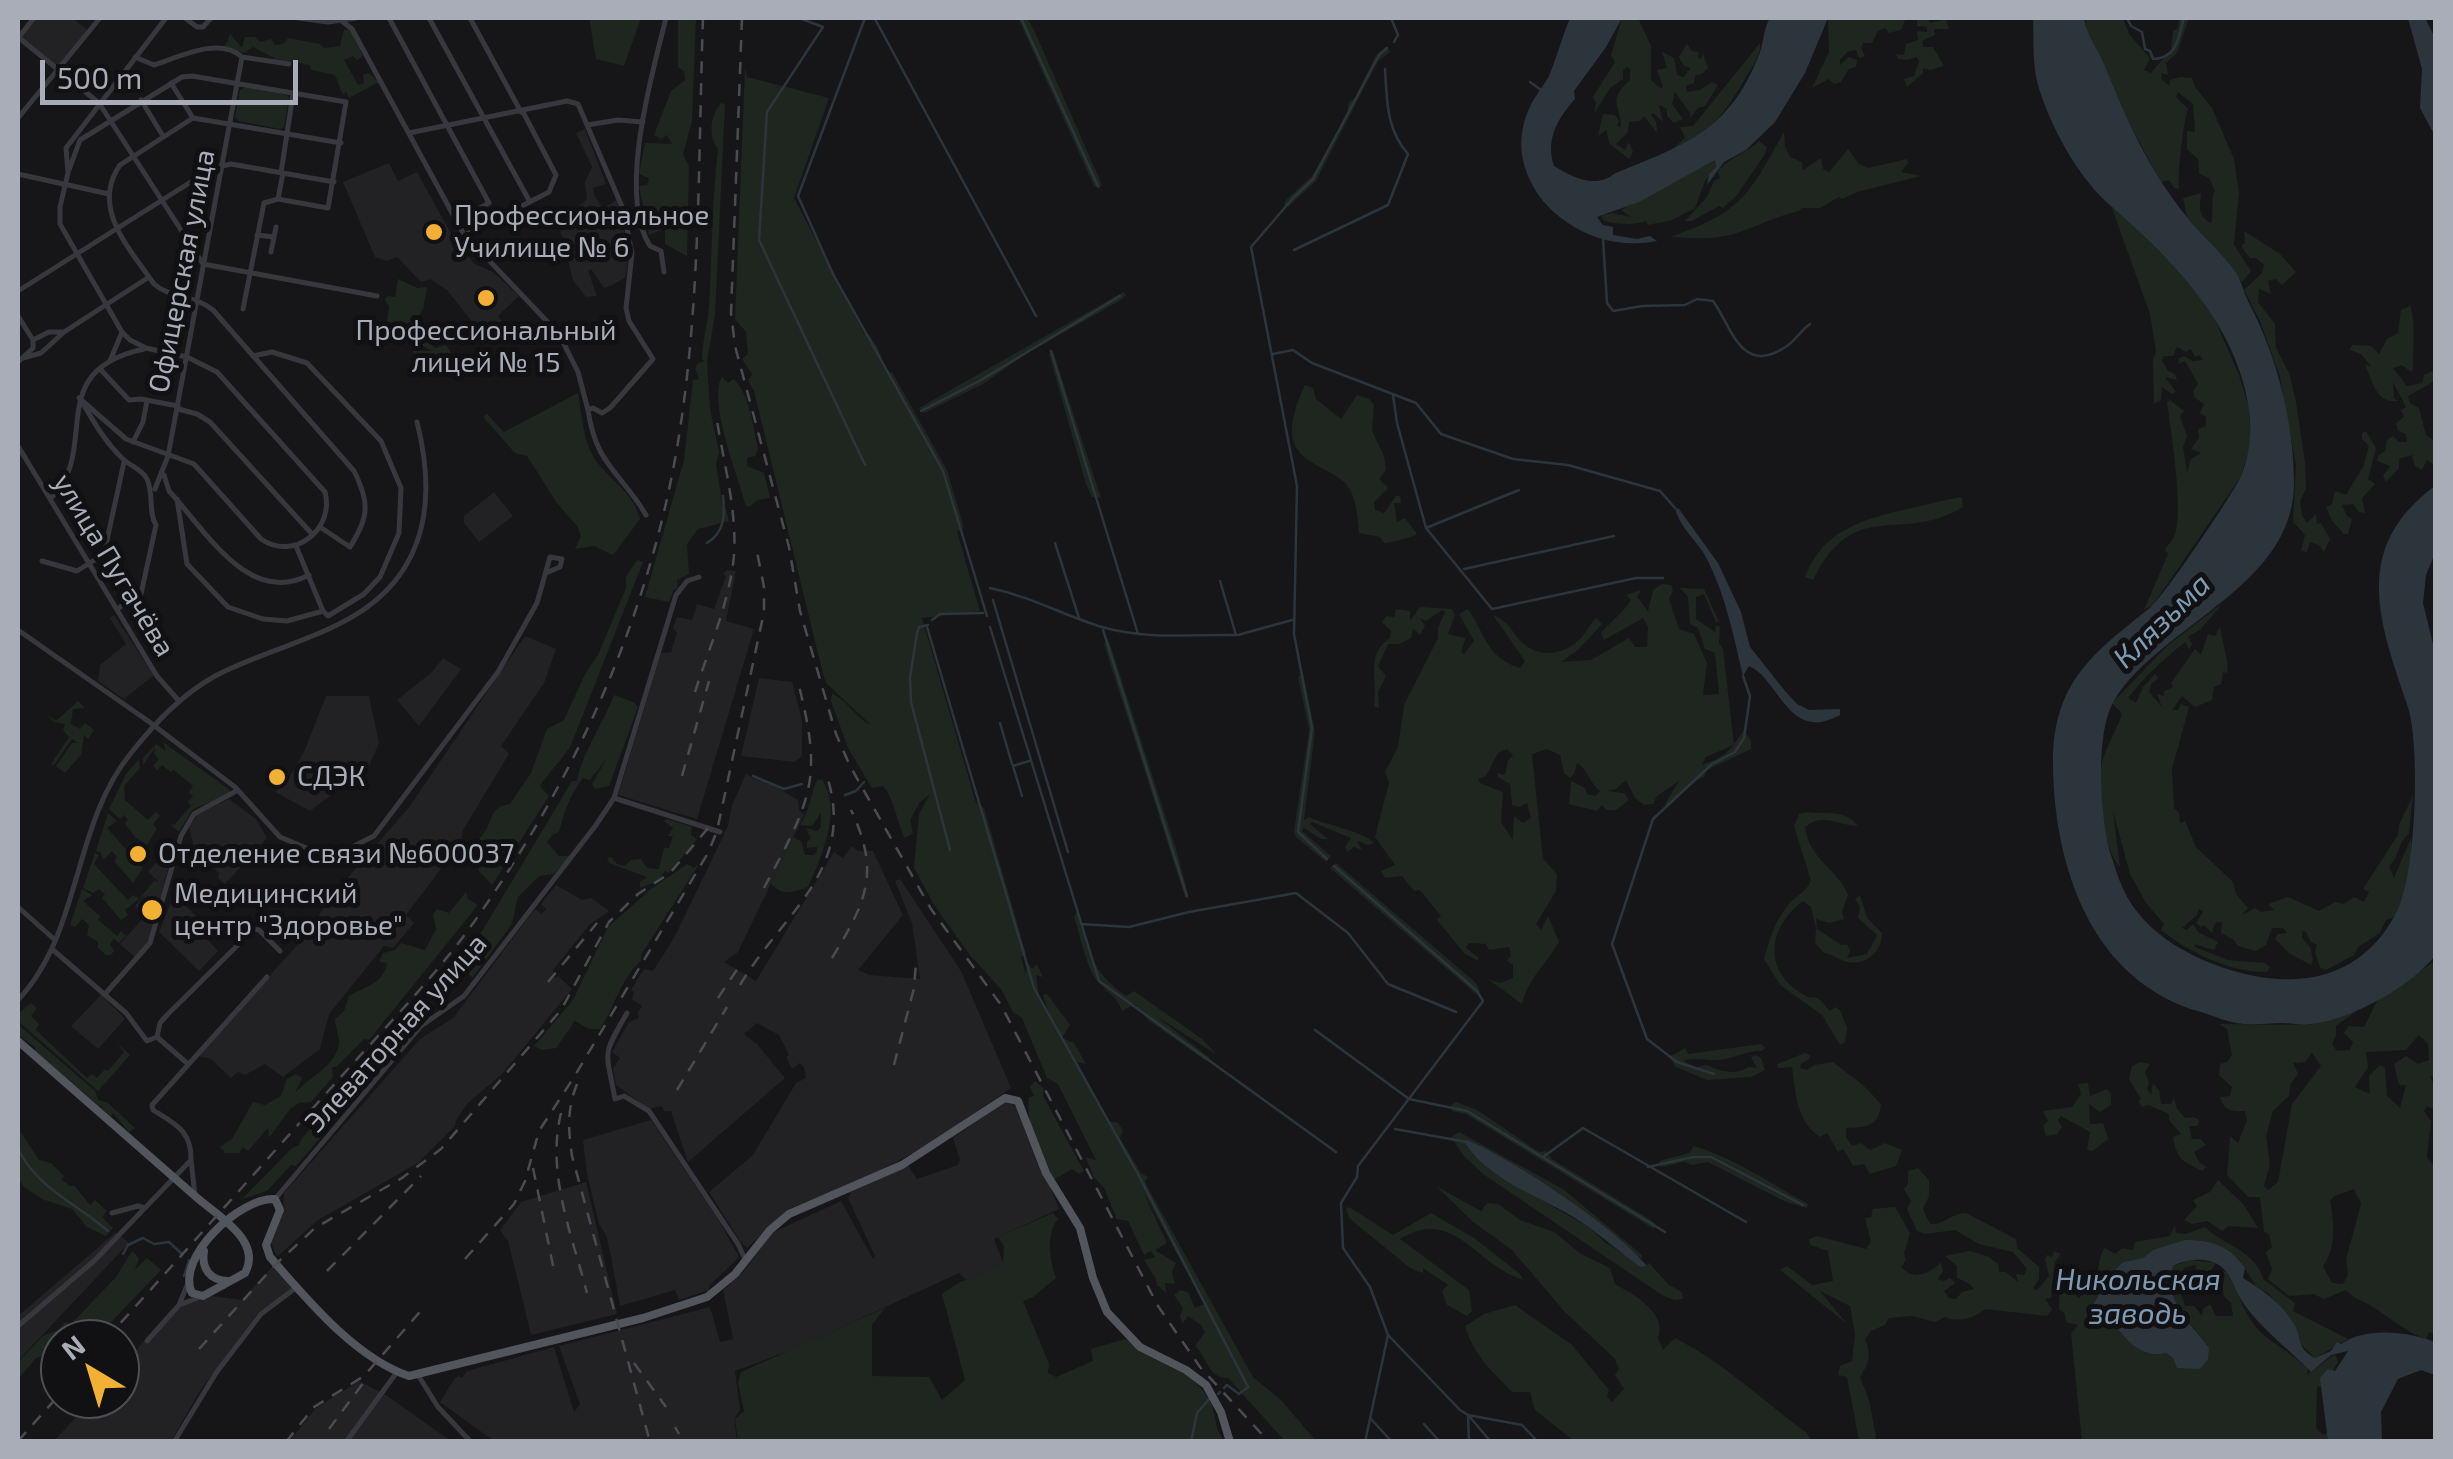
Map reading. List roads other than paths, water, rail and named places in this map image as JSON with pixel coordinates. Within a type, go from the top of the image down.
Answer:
[{"type":"main road","points":[[18,1041],[195,1196],[212,1211],[232,1229],[244,1240],[250,1251],[249,1266],[240,1278],[206,1295],[192,1293],[189,1280],[210,1238],[239,1210],[261,1200],[275,1200],[280,1210],[266,1250],[340,1333],[397,1372],[418,1375],[694,1303],[722,1286],[770,1230],[789,1214],[902,1165],[1006,1098],[1018,1101],[1046,1173],[1080,1228],[1095,1284],[1108,1312],[1140,1346],[1206,1385],[1221,1412],[1230,1442]]},
{"type":"main road","points":[[206,1295],[210,1275],[203,1256],[210,1238]]},
{"type":"main road","points":[[189,1280],[198,1272],[223,1282],[240,1278]]},
{"type":"street","points":[[34,18],[18,38],[99,104],[203,264],[376,296]]},
{"type":"street","points":[[18,118],[100,18]]},
{"type":"street","points":[[68,173],[65,156],[70,140],[166,18]]},
{"type":"street","points":[[186,18],[196,27],[203,27],[212,18]]},
{"type":"street","points":[[298,18],[356,18]]},
{"type":"street","points":[[389,18],[489,203],[473,212],[481,228]]},
{"type":"street","points":[[429,18],[530,202]]},
{"type":"street","points":[[465,236],[549,192],[556,175],[470,18]]},
{"type":"street","points":[[664,272],[661,251],[646,240],[637,200],[636,165],[666,18]]},
{"type":"street","points":[[341,20],[352,30],[465,236],[548,319],[571,357],[591,409],[592,439],[606,464],[635,496],[646,515]]},
{"type":"street","points":[[136,56],[154,65],[212,48],[238,52],[242,58],[288,64]]},
{"type":"street","name":"Офицерская улица","points":[[155,489],[164,474],[178,407],[242,58]]},
{"type":"street","points":[[79,398],[133,442],[194,464],[272,546],[296,546],[320,527],[328,512],[325,492],[217,372],[187,357],[146,348],[122,332],[59,220],[65,184],[80,140],[141,100],[192,76],[346,102],[328,208],[278,199],[264,202],[243,309]]},
{"type":"street","points":[[171,83],[193,118]]},
{"type":"street","points":[[278,199],[293,94]]},
{"type":"street","points":[[141,100],[164,137]]},
{"type":"street","points":[[409,133],[574,102],[623,209],[632,253],[626,308],[629,321],[653,359],[602,413],[591,409]]},
{"type":"street","points":[[320,527],[350,547],[366,516],[366,502],[354,470],[218,315],[199,299],[162,291],[149,277],[110,217],[109,194],[114,174],[133,156],[193,118],[341,143]]},
{"type":"street","points":[[586,125],[618,120],[644,122]]},
{"type":"street","points":[[18,291],[206,171],[223,165],[334,182]]},
{"type":"street","points":[[18,174],[109,194]]},
{"type":"street","points":[[271,252],[276,227]]},
{"type":"street","points":[[257,235],[274,238]]},
{"type":"street","points":[[20,360],[41,354],[64,332],[149,277]]},
{"type":"street","points":[[18,316],[33,340],[33,348],[20,360]]},
{"type":"street","points":[[33,340],[49,332],[64,332]]},
{"type":"street","points":[[109,362],[122,332]]},
{"type":"street","points":[[51,498],[70,472],[82,389],[109,362],[146,348]]},
{"type":"street","points":[[253,356],[272,352],[307,362],[382,442],[402,488],[400,534],[380,577],[372,588],[342,609],[328,616],[323,611],[296,546]]},
{"type":"street","points":[[101,370],[130,400],[178,407],[210,422],[312,534]]},
{"type":"street","points":[[79,398],[124,461],[143,473],[152,500],[156,525],[141,594],[116,609]]},
{"type":"street","points":[[133,442],[148,401]]},
{"type":"street","points":[[18,1000],[52,949],[113,778],[154,726],[216,676],[349,619],[394,581],[418,538],[426,504],[427,468],[417,422]]},
{"type":"street","name":"улица Пугачёва","points":[[18,446],[157,676],[179,702]]},
{"type":"street","points":[[42,562],[76,571],[104,554],[124,461]]},
{"type":"street","points":[[164,474],[176,500],[240,569],[257,579],[288,584],[309,576]]},
{"type":"street","points":[[176,500],[187,564],[228,607],[263,619],[288,620],[323,611]]},
{"type":"street","points":[[18,630],[238,790],[280,837],[329,854],[346,851],[374,836],[498,672],[536,603],[550,557],[562,559],[563,563],[546,573]]},
{"type":"street","name":"Элеваторная улица","points":[[275,1200],[421,1026],[464,996],[614,798],[676,595],[687,581],[700,577]]},
{"type":"street","points":[[105,994],[150,943],[181,836],[194,814],[238,790]]},
{"type":"street","points":[[614,798],[720,832]]},
{"type":"street","points":[[18,907],[55,940]]},
{"type":"street","points":[[157,1037],[160,1023],[167,1015],[254,930],[259,930],[280,950]]},
{"type":"street","points":[[52,949],[126,1013],[147,1040],[157,1037]]},
{"type":"street","points":[[195,1196],[189,1140],[184,1130],[152,1105],[267,977]]},
{"type":"street","points":[[627,1013],[606,1049],[606,1066],[615,1098],[624,1096],[649,1111],[746,1261]]},
{"type":"street","points":[[157,1037],[188,1064]]},
{"type":"street","points":[[18,1326],[95,1260],[191,1160]]},
{"type":"street","points":[[112,1213],[145,1208]]},
{"type":"street","points":[[147,1341],[179,1305],[189,1280]]},
{"type":"street","points":[[174,1442],[216,1373],[260,1314],[297,1287]]},
{"type":"street","points":[[179,1305],[206,1295]]},
{"type":"street","points":[[346,1442],[397,1372]]},
{"type":"street","points":[[418,1375],[438,1407],[471,1442]]},
{"type":"water","points":[[1570,18],[1622,18],[1574,91],[1575,99],[1552,138],[1554,166],[1576,177],[1599,181],[1683,144],[1718,119],[1747,81],[1770,18],[1828,18],[1805,73],[1775,122],[1746,150],[1724,162],[1707,185],[1709,174],[1716,167],[1715,160],[1639,202],[1597,217],[1603,225],[1613,227],[1613,235],[1637,239],[1650,236],[1657,241],[1634,243],[1599,238],[1568,223],[1543,201],[1527,173],[1521,141],[1523,125],[1549,76]]},
{"type":"water","name":"Клязьма","points":[[2033,18],[2084,18],[2150,163],[2186,216],[2239,278],[2268,345],[2287,413],[2294,484],[2288,520],[2272,550],[2249,578],[2136,672],[2115,699],[2104,732],[2104,822],[2119,880],[2146,922],[2193,955],[2240,973],[2267,978],[2319,976],[2364,954],[2398,909],[2412,838],[2414,748],[2407,704],[2381,615],[2379,587],[2382,560],[2391,535],[2409,510],[2435,486],[2435,553],[2426,575],[2423,603],[2436,657],[2435,956],[2396,990],[2345,1016],[2304,1025],[2238,1023],[2163,997],[2132,975],[2107,948],[2086,916],[2072,880],[2061,842],[2053,765],[2060,712],[2068,691],[2094,656],[2151,607],[2183,566],[2241,476],[2250,426],[2242,378],[2231,349],[2199,296],[2088,182],[2058,135],[2036,77]]},
{"type":"water","points":[[2408,18],[2425,18],[2435,38],[2435,136],[2420,108],[2422,69]]},
{"type":"water","points":[[1675,508],[1718,563],[1741,612],[1750,647],[1785,691],[1809,710],[1840,709],[1840,715],[1822,722],[1808,721],[1786,706],[1769,683],[1749,666],[1743,676],[1714,575]]},
{"type":"water","points":[[1467,1140],[1563,1196],[1647,1266],[1640,1267],[1575,1218],[1492,1171],[1466,1145]]},
{"type":"water","name":"Никольская заводь","points":[[2185,1240],[2211,1243],[2233,1254],[2245,1268],[2243,1278],[2284,1310],[2297,1329],[2302,1346],[2315,1358],[2331,1351],[2337,1342],[2375,1333],[2400,1333],[2435,1342],[2435,1375],[2421,1370],[2398,1379],[2381,1412],[2382,1441],[2328,1441],[2320,1378],[2328,1369],[2335,1371],[2348,1351],[2331,1355],[2311,1372],[2255,1318],[2219,1265],[2196,1260],[2173,1266],[2175,1301],[2209,1348],[2208,1359],[2200,1369],[2177,1368],[2166,1353],[2149,1353],[2134,1345],[2110,1318],[2096,1321],[2094,1303],[2123,1262]]},
{"type":"waterway","points":[[799,18],[823,27],[767,112],[759,240],[865,465]]},
{"type":"waterway","points":[[865,18],[798,196],[833,274],[943,471],[987,616]]},
{"type":"waterway","points":[[1021,18],[1098,186]]},
{"type":"waterway","points":[[1391,18],[1398,35],[1394,42]]},
{"type":"waterway","points":[[2127,18],[2131,26],[2142,32],[2145,49],[2153,59],[2172,51],[2184,18]]},
{"type":"waterway","points":[[875,19],[1036,316]]},
{"type":"waterway","points":[[1327,859],[1298,832],[1312,728],[1294,634],[1297,486],[1251,247],[1313,179],[1379,55],[1387,48]]},
{"type":"waterway","points":[[1294,250],[1388,205],[1408,154],[1392,125],[1385,69]]},
{"type":"waterway","points":[[1530,82],[1541,90]]},
{"type":"waterway","points":[[1603,239],[1607,303],[1613,311],[1685,305],[1697,299],[1713,301],[1740,344],[1759,356],[1787,346],[1810,324]]},
{"type":"waterway","points":[[921,411],[981,380],[1120,296]]},
{"type":"waterway","points":[[1273,354],[1293,350],[1312,363],[1416,403],[1441,434],[1513,459],[1568,465],[1660,491],[1675,508]]},
{"type":"waterway","points":[[1051,351],[1138,634]]},
{"type":"waterway","points":[[1393,395],[1426,528],[1519,490]]},
{"type":"waterway","points":[[707,543],[722,523],[723,496]]},
{"type":"waterway","points":[[1426,528],[1492,609],[1636,578],[1663,578]]},
{"type":"waterway","points":[[1464,569],[1614,536]]},
{"type":"waterway","points":[[1055,543],[1079,618]]},
{"type":"waterway","points":[[990,588],[1119,631],[1236,635],[1220,581]]},
{"type":"waterway","points":[[993,600],[1068,852]]},
{"type":"waterway","points":[[932,620],[940,614],[983,613]]},
{"type":"waterway","points":[[1238,635],[1292,620]]},
{"type":"waterway","points":[[928,625],[919,627],[917,633],[910,678],[911,702],[950,850]]},
{"type":"waterway","points":[[927,627],[1034,988],[1139,1176],[1248,1387],[1239,1394],[1227,1385],[1224,1388]]},
{"type":"waterway","points":[[990,627],[1099,981],[1336,1152]]},
{"type":"waterway","points":[[1103,630],[1187,896]]},
{"type":"waterway","points":[[1714,1074],[1677,1062],[1647,1039],[1612,944],[1653,819],[1712,764],[1735,752],[1744,738],[1750,696],[1743,676]]},
{"type":"waterway","points":[[1000,723],[1012,764]]},
{"type":"waterway","points":[[1022,796],[1013,766],[1029,761]]},
{"type":"waterway","points":[[753,776],[784,789],[802,784]]},
{"type":"waterway","points":[[845,795],[864,782]]},
{"type":"waterway","points":[[1334,866],[1477,991],[1483,1001],[1358,1166],[1357,1177],[1341,1203],[1343,1248],[1370,1287],[1388,1335],[1365,1442]]},
{"type":"waterway","points":[[1081,924],[1129,927],[1296,893],[1348,933],[1388,984],[1456,1012]]},
{"type":"waterway","points":[[1315,1030],[1409,1099],[1467,1111],[1665,1232]]},
{"type":"waterway","points":[[1543,1157],[1583,1128],[1746,1222]]},
{"type":"waterway","points":[[1395,1129],[1467,1142]]},
{"type":"waterway","points":[[18,1149],[36,1175],[108,1231]]},
{"type":"waterway","points":[[1648,1167],[1711,1157],[1803,1205]]},
{"type":"waterway","points":[[123,1254],[128,1245],[143,1238],[154,1244],[169,1242],[182,1254]]},
{"type":"waterway","points":[[184,1276],[189,1260]]},
{"type":"waterway","points":[[1389,1336],[1468,1415],[1469,1442]]},
{"type":"waterway","points":[[1191,1442],[1197,1413],[1210,1398]]},
{"type":"waterway","points":[[1468,1415],[1522,1425],[1538,1442]]},
{"type":"waterway","points":[[1469,1416],[1491,1442]]},
{"type":"waterway","points":[[1371,1419],[1392,1442]]},
{"type":"waterway","points":[[1424,1424],[1440,1442]]},
{"type":"railway","points":[[124,1319],[413,998],[465,934],[548,804],[604,691],[648,572],[664,511],[685,395],[697,233],[703,18]]},
{"type":"railway","points":[[742,18],[731,313],[735,346],[789,547],[800,611],[836,734],[931,909],[1001,1005],[1158,1306],[1200,1367],[1269,1442]]},
{"type":"railway","points":[[695,692],[724,607],[734,555],[732,505],[717,421]]},
{"type":"railway","points":[[465,1259],[514,1204],[539,1131],[708,853],[717,831],[764,612],[764,587],[756,547]]},
{"type":"railway","points":[[682,776],[709,681]]},
{"type":"railway","points":[[764,888],[794,829],[809,782],[810,744],[798,681]]},
{"type":"railway","points":[[740,985],[812,887],[824,863],[832,836],[833,807],[826,773]]},
{"type":"railway","points":[[832,958],[854,920],[866,887],[865,852],[851,810]]},
{"type":"railway","points":[[199,1349],[276,1264],[315,1228],[402,1178],[441,1149],[561,1010],[609,922],[638,894],[670,873],[709,827]]},
{"type":"railway","points":[[548,982],[597,923]]},
{"type":"railway","points":[[894,1065],[914,988],[916,963]]},
{"type":"railway","points":[[718,998],[740,965]]},
{"type":"railway","points":[[677,1090],[727,1007]]},
{"type":"railway","points":[[577,1084],[569,1119],[572,1156],[650,1442]]},
{"type":"railway","points":[[561,1113],[557,1136],[559,1181],[587,1293]]},
{"type":"railway","points":[[533,1168],[555,1275]]},
{"type":"railway","points":[[327,1271],[421,1176]]},
{"type":"railway","points":[[286,1442],[314,1407],[364,1376],[425,1306]]},
{"type":"railway","points":[[634,1363],[666,1407]]},
{"type":"railway","points":[[329,1429],[364,1382]]},
{"type":"railway","points":[[18,1441],[40,1416]]},
{"type":"railway","points":[[675,1427],[679,1434]]},
{"type":"place","name":"Профессиональное Училище № 6","points":[[434,232]]},
{"type":"place","name":"Профессиональный лицей № 15","points":[[486,298]]},
{"type":"place","name":"СДЭК","points":[[277,777]]},
{"type":"place","name":"Отделение связи №600037","points":[[138,854]]},
{"type":"place","name":"Медицинский центр \"Здоровье\"","points":[[152,910]]}]
